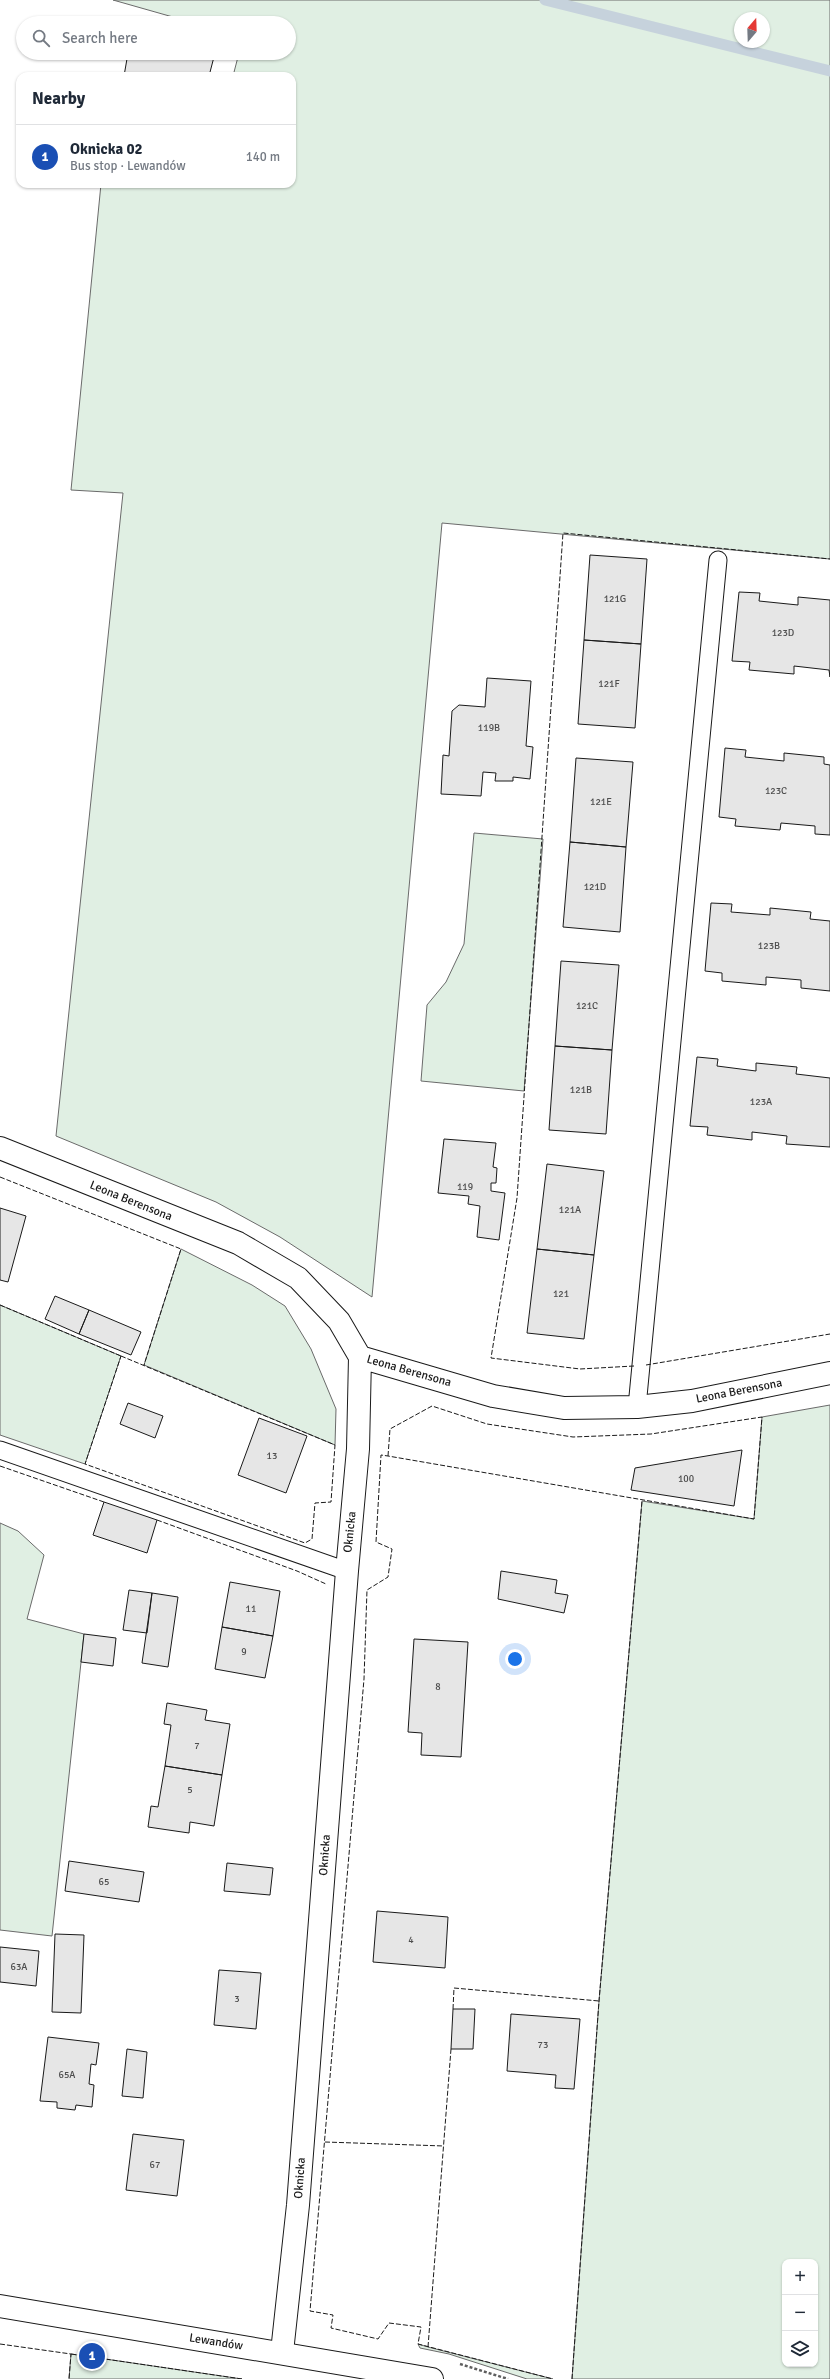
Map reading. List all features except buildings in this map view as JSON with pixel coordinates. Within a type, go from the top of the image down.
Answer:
[{"type":"street","name":"Leona Berensona","points":[[0,1148],[238,1243],[298,1278],[339,1321],[360,1357],[493,1396],[564,1408],[637,1407],[692,1401],[830,1373]]},
{"type":"street","name":"Oknicka","points":[[282,2352],[298,2205],[347,1571],[358,1449],[360,1357]]},
{"type":"street","name":"Lewandów","points":[[0,2306],[282,2352],[432,2379]]},
{"type":"lane","points":[[637,1407],[718,560]]},
{"type":"lane","points":[[0,1450],[347,1571]]},
{"type":"green space","points":[[113,0],[830,0],[830,559],[442,523],[372,1297],[280,1237],[216,1202],[56,1136],[123,493],[71,490],[101,188],[296,188],[296,72],[234,72],[237,60],[296,60],[296,16],[169,16]]},
{"type":"green space","points":[[474,833],[543,839],[524,1091],[421,1081],[427,1005],[446,982],[464,944]]},
{"type":"green space","points":[[181,1249],[252,1285],[285,1306],[311,1349],[336,1409],[335,1445],[144,1365]]},
{"type":"green space","points":[[0,1305],[121,1356],[85,1464],[0,1435]]},
{"type":"green space","points":[[830,1405],[830,2379],[572,2379],[599,2001],[642,1501],[754,1519],[762,1417]]},
{"type":"green space","points":[[0,1523],[18,1531],[44,1555],[27,1619],[84,1634],[52,1936],[0,1930]]},
{"type":"green space","points":[[418,2344],[553,2379],[527,2379],[449,2354],[420,2348]]},
{"type":"green space","points":[[71,2354],[242,2379],[69,2379]]},
{"type":"waterway","points":[[545,0],[830,71]]},
{"type":"fence","points":[[634,1366],[580,1369],[491,1358],[517,1198],[563,533],[830,559]]},
{"type":"fence","points":[[0,1177],[181,1249],[144,1365]]},
{"type":"fence","points":[[0,1305],[121,1356]]},
{"type":"fence","points":[[646,1365],[830,1334]]},
{"type":"fence","points":[[121,1356],[335,1445],[331,1502],[315,1503],[312,1539],[305,1543],[85,1464],[121,1356]]},
{"type":"fence","points":[[388,1456],[390,1429],[432,1406],[487,1424],[573,1437],[651,1434],[762,1417],[754,1519],[381,1455],[376,1542],[392,1549],[388,1577],[367,1590],[364,1679],[310,2311],[333,2315],[331,2328],[378,2339],[389,2323],[421,2327],[418,2344],[553,2379]]},
{"type":"fence","points":[[0,1466],[104,1502]]},
{"type":"fence","points":[[572,2379],[599,2001],[642,1501]]},
{"type":"fence","points":[[157,1520],[297,1571],[326,1584]]},
{"type":"fence","points":[[453,2009],[454,1988],[599,2001]]},
{"type":"fence","points":[[428,2347],[451,2049]]},
{"type":"fence","points":[[325,2142],[444,2146]]},
{"type":"fence","points":[[0,2344],[71,2354],[69,2379]]},
{"type":"fence","points":[[71,2354],[242,2379]]},
{"type":"place","name":"Oknicka 02","points":[[92,2356]]}]
